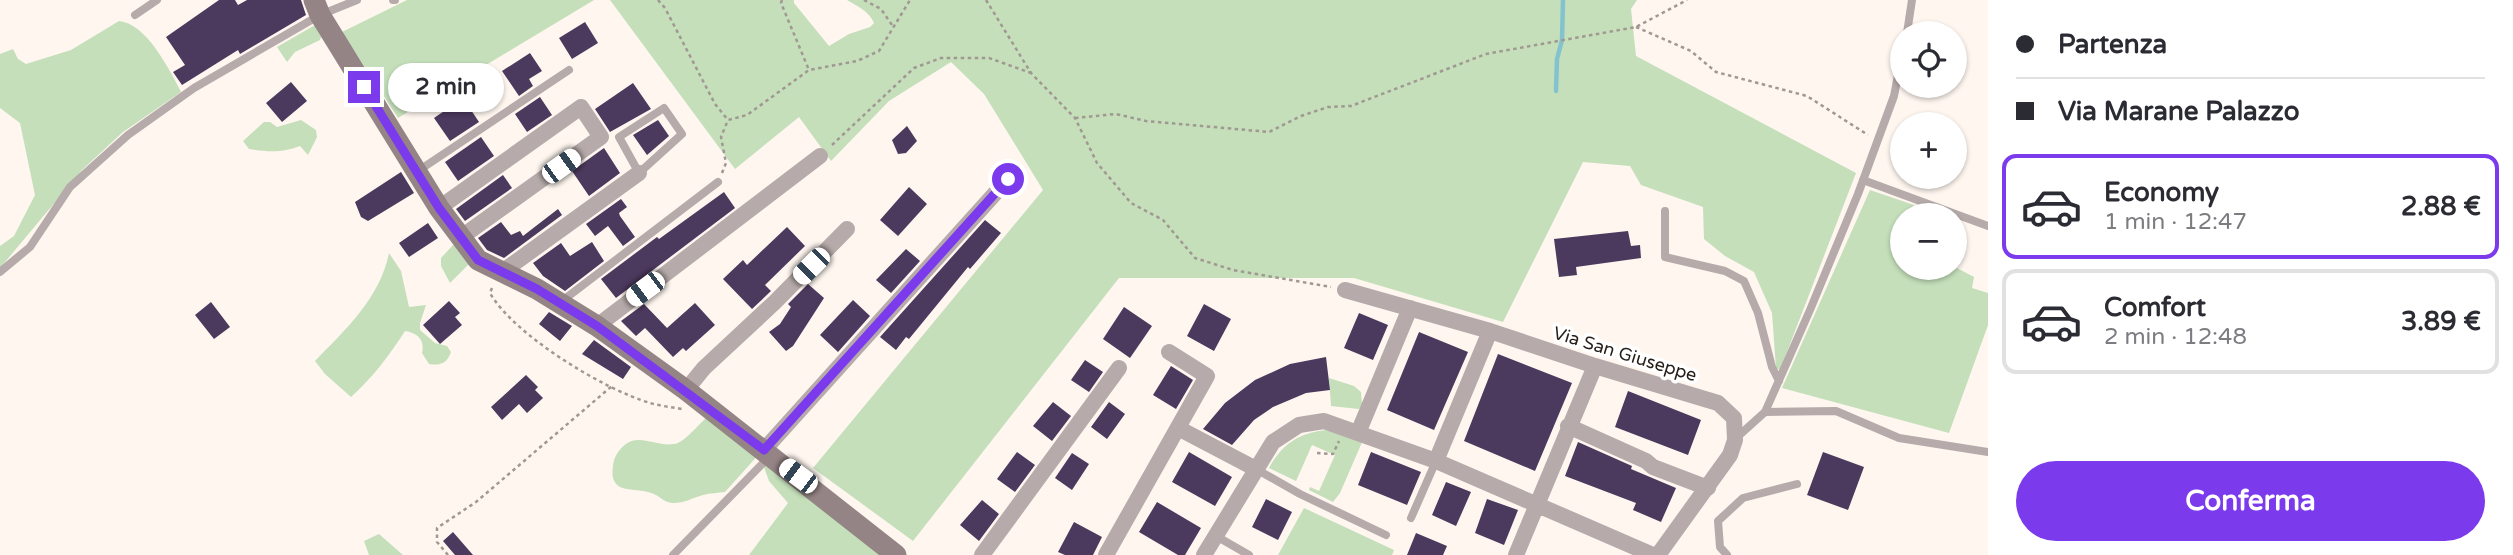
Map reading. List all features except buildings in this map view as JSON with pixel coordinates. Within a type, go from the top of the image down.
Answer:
[{"type":"main road","points":[[317,8],[416,173],[478,260],[560,303],[597,326],[693,396],[896,555]]},
{"type":"street","points":[[439,208],[582,107],[601,137],[460,238]]},
{"type":"street","points":[[597,326],[820,156]]},
{"type":"street","points":[[502,272],[639,173]]},
{"type":"street","points":[[767,453],[1008,179]]},
{"type":"street","points":[[693,396],[704,368],[848,229]]},
{"type":"street","name":"Via San Giuseppe","points":[[1345,290],[1490,331],[1718,403],[1734,418],[1735,440]]},
{"type":"street","points":[[1351,430],[1410,308]]},
{"type":"street","points":[[1436,461],[1490,331]]},
{"type":"street","points":[[1106,555],[1207,376],[1169,352]]},
{"type":"street","points":[[1516,555],[1595,366]]},
{"type":"street","points":[[982,555],[1119,368]]},
{"type":"street","points":[[1204,555],[1273,442],[1299,425],[1324,421],[1351,430],[1436,461],[1656,555],[1708,488],[1730,455],[1735,440]]},
{"type":"street","points":[[1568,426],[1646,461],[1653,467],[1708,488]]},
{"type":"street","points":[[1178,428],[1256,470]]},
{"type":"lane","points":[[135,15],[157,0]]},
{"type":"lane","points":[[0,272],[30,247],[70,187],[128,135],[194,88],[317,8],[357,0]]},
{"type":"lane","points":[[1909,21],[1912,0]]},
{"type":"lane","points":[[416,173],[569,70]]},
{"type":"lane","points":[[1735,440],[1765,412],[1863,180],[1893,98]]},
{"type":"lane","points":[[664,108],[682,134],[639,173],[619,137],[664,108]]},
{"type":"lane","points":[[1863,180],[1988,226]]},
{"type":"lane","points":[[560,303],[718,181]]},
{"type":"lane","points":[[1665,211],[1665,257],[1725,271],[1744,281],[1758,313],[1772,368],[1779,381]]},
{"type":"lane","points":[[1765,412],[1836,411],[1899,438],[1988,452]]},
{"type":"lane","points":[[673,555],[767,453]]},
{"type":"lane","points":[[1411,518],[1436,461]]},
{"type":"lane","points":[[1256,470],[1386,535]]},
{"type":"lane","points":[[1727,555],[1720,547],[1717,522],[1743,498],[1797,484]]},
{"type":"lane","points":[[1216,536],[1249,555]]},
{"type":"path","points":[[658,0],[665,8],[715,104],[728,120]]},
{"type":"path","points":[[782,0],[809,70]]},
{"type":"path","points":[[864,0],[881,9],[893,26]]},
{"type":"path","points":[[728,120],[747,115],[809,70],[857,61],[879,51],[910,0]]},
{"type":"path","points":[[986,0],[1031,73],[1075,118],[1097,163],[1132,203],[1163,220],[1195,258],[1233,270],[1345,290]]},
{"type":"path","points":[[1075,118],[1116,114],[1146,121],[1269,132],[1301,116],[1328,107],[1351,106],[1486,54],[1636,27],[1687,0]]},
{"type":"path","points":[[1636,27],[1691,51],[1716,72],[1807,96],[1877,141]]},
{"type":"path","points":[[820,156],[914,68],[941,58],[989,58],[1031,73]]},
{"type":"path","points":[[718,181],[726,163],[721,137],[728,120]]},
{"type":"path","points":[[502,272],[494,281],[490,293],[498,307],[550,350],[594,379],[648,402],[682,410],[693,396]]},
{"type":"path","points":[[448,555],[437,542],[437,528],[476,502],[612,386]]},
{"type":"path","points":[[1318,453],[1333,454],[1351,430]]},
{"type":"green space","points":[[407,0],[594,0],[398,118],[342,32]]},
{"type":"green space","points":[[610,0],[794,0],[829,46],[874,23],[866,12],[847,0],[1637,0],[1631,9],[1636,56],[1856,173],[1780,370],[1776,368],[1772,313],[1754,272],[1725,256],[1704,239],[1703,207],[1641,185],[1630,166],[1583,162],[1503,322],[1354,278],[1119,278],[913,541],[813,468],[1043,190],[984,94],[951,62],[889,101],[831,161],[799,117],[735,169]]},
{"type":"green space","points":[[119,21],[139,30],[148,39],[164,60],[181,92],[123,132],[82,170],[0,268],[0,246],[14,236],[35,195],[20,123],[0,108],[0,54],[13,49],[18,59],[26,64],[71,50]]},
{"type":"green space","points":[[315,25],[320,40],[295,52],[287,62],[277,47]]},
{"type":"green space","points":[[301,120],[316,130],[317,137],[308,155],[300,146],[281,151],[262,151],[249,149],[243,141],[264,122],[270,122],[277,127]]},
{"type":"green space","points":[[1870,190],[1908,203],[1890,203],[1890,280],[1967,280],[1967,273],[1974,277],[1972,288],[1988,293],[1988,325],[1949,433],[1782,388]]},
{"type":"green space","points":[[454,244],[471,262],[450,283],[441,266],[441,258]]},
{"type":"green space","points":[[389,253],[401,271],[409,307],[426,305],[420,330],[435,343],[447,346],[451,352],[443,363],[429,364],[422,353],[419,338],[414,333],[405,331],[380,366],[351,397],[325,374],[315,361],[350,325],[370,299],[385,269]]},
{"type":"green space","points":[[1329,378],[1354,386],[1361,392],[1362,404],[1359,409],[1331,406]]},
{"type":"green space","points":[[710,414],[760,453],[725,492],[673,503],[647,492],[625,489],[615,482],[614,460],[626,444],[638,440],[678,443]]},
{"type":"green space","points":[[1326,430],[1363,440],[1340,493],[1333,502],[1309,490],[1310,487],[1319,491],[1335,455],[1312,445],[1296,481],[1269,468],[1292,441]]},
{"type":"green space","points":[[771,460],[886,555],[749,555],[788,503],[769,481],[764,467]]},
{"type":"green space","points":[[1304,508],[1394,550],[1392,555],[1278,555]]},
{"type":"green space","points":[[379,534],[403,555],[369,555],[364,541]]},
{"type":"waterway","points":[[1556,91],[1563,0]]},
{"type":"route","points":[[364,87],[439,208],[478,260],[537,289],[597,326],[764,450],[1008,179]]}]
